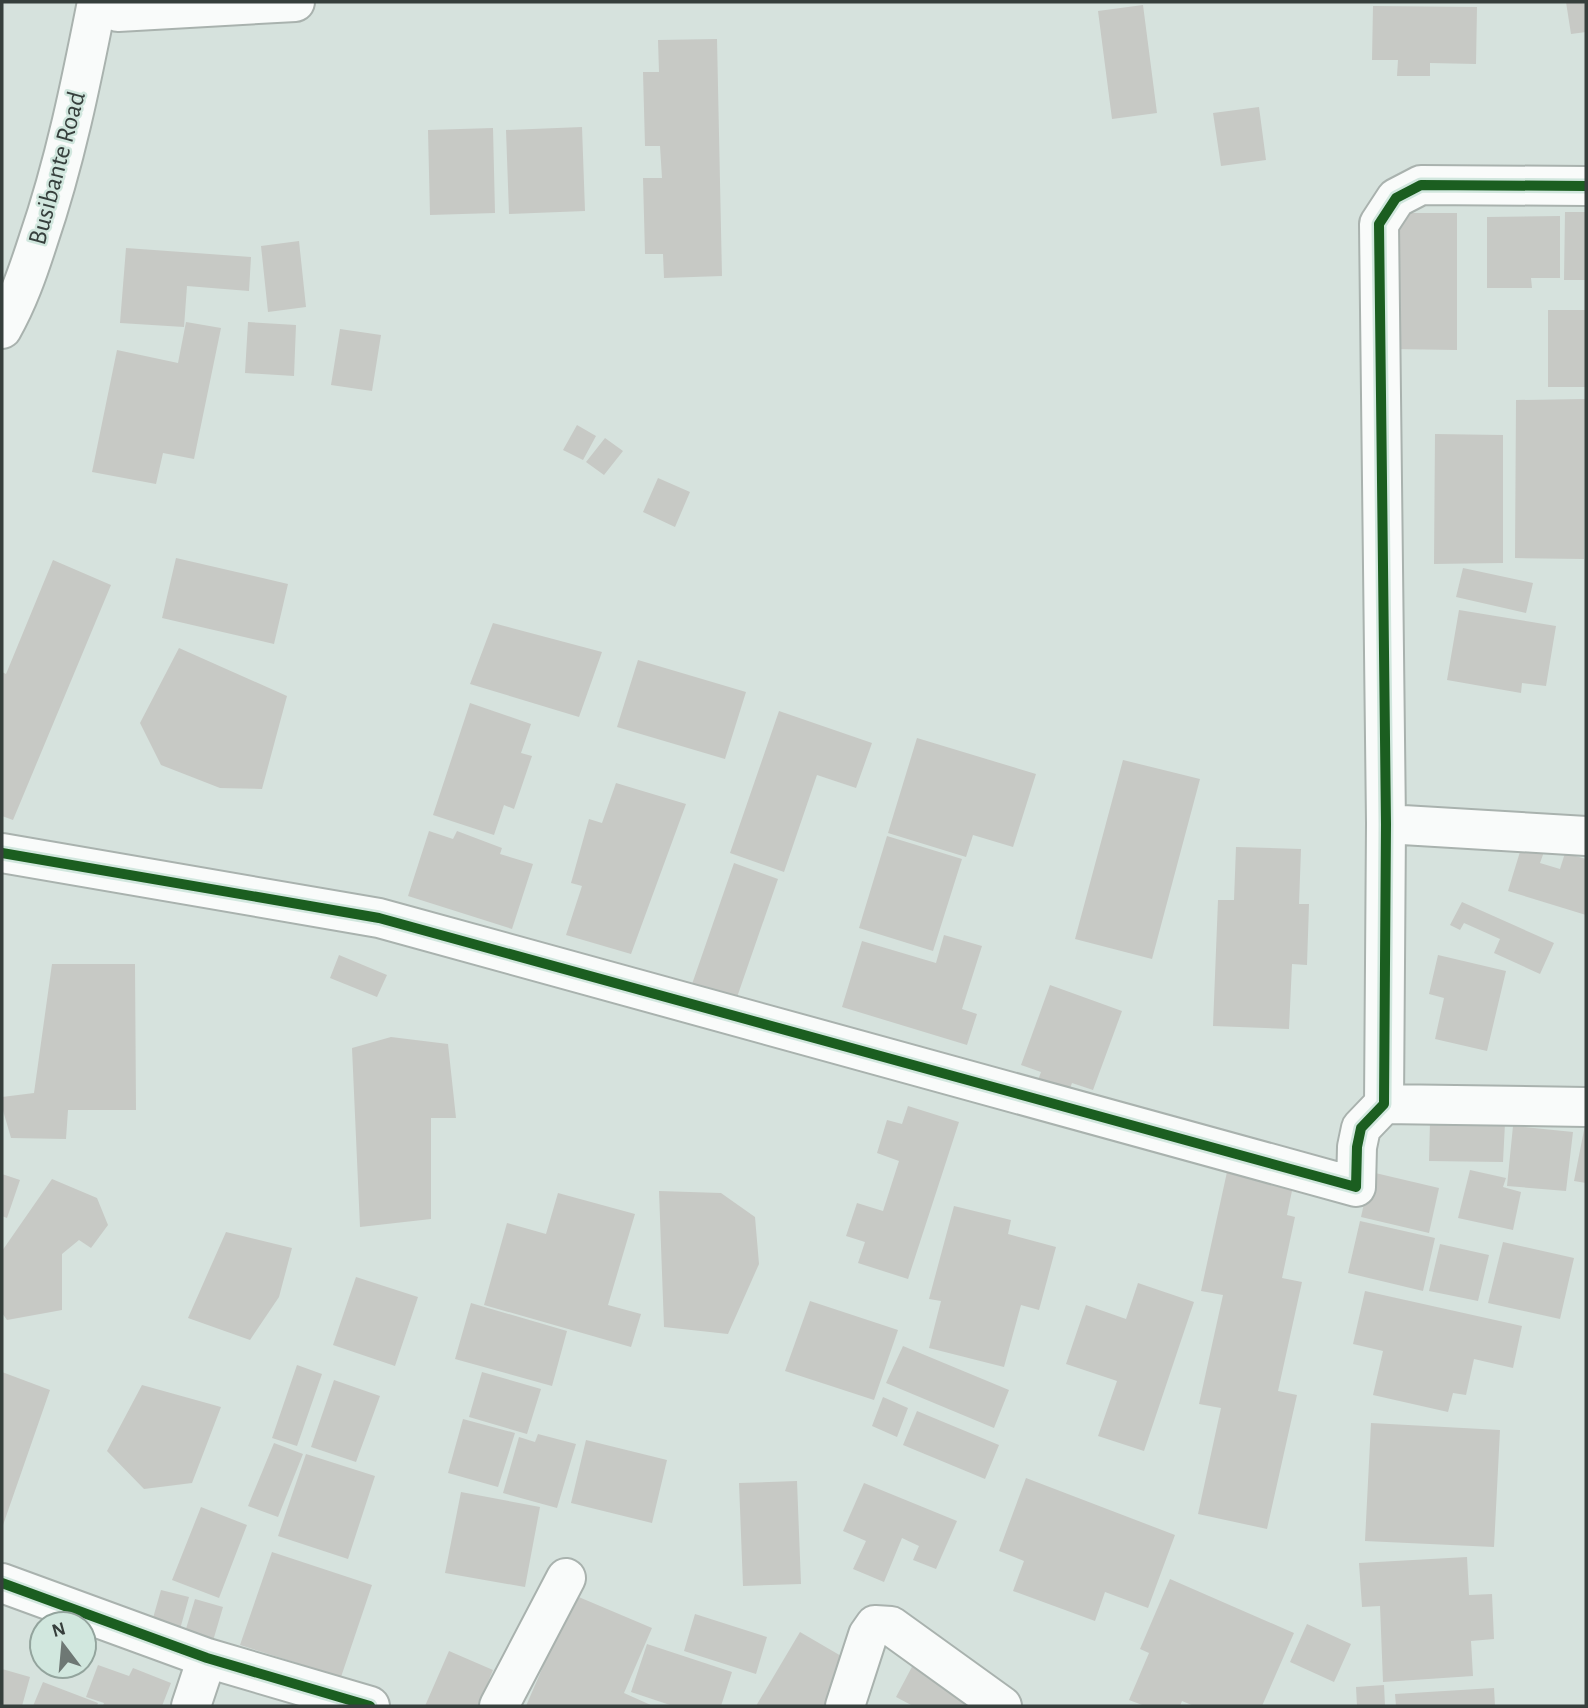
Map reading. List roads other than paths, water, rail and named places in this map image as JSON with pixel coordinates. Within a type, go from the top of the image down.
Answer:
[{"type":"street","name":"Busibante Road","points":[[2,329],[17,303],[50,205],[74,119],[97,2]]},
{"type":"street","points":[[110,2],[118,12],[295,2]]},
{"type":"street","points":[[2,853],[379,918],[1356,1187],[1356,1147],[1361,1128],[1384,1104],[1386,824],[1379,224],[1396,198],[1421,186],[1586,187]]},
{"type":"street","points":[[1386,824],[1586,836]]},
{"type":"street","points":[[1384,1104],[1586,1107]]},
{"type":"street","points":[[499,1706],[566,1578]]},
{"type":"street","points":[[2,1583],[207,1658],[370,1706]]},
{"type":"street","points":[[845,1706],[868,1635],[875,1625],[891,1626],[1002,1706]]},
{"type":"street","points":[[191,1706],[207,1658]]}]
